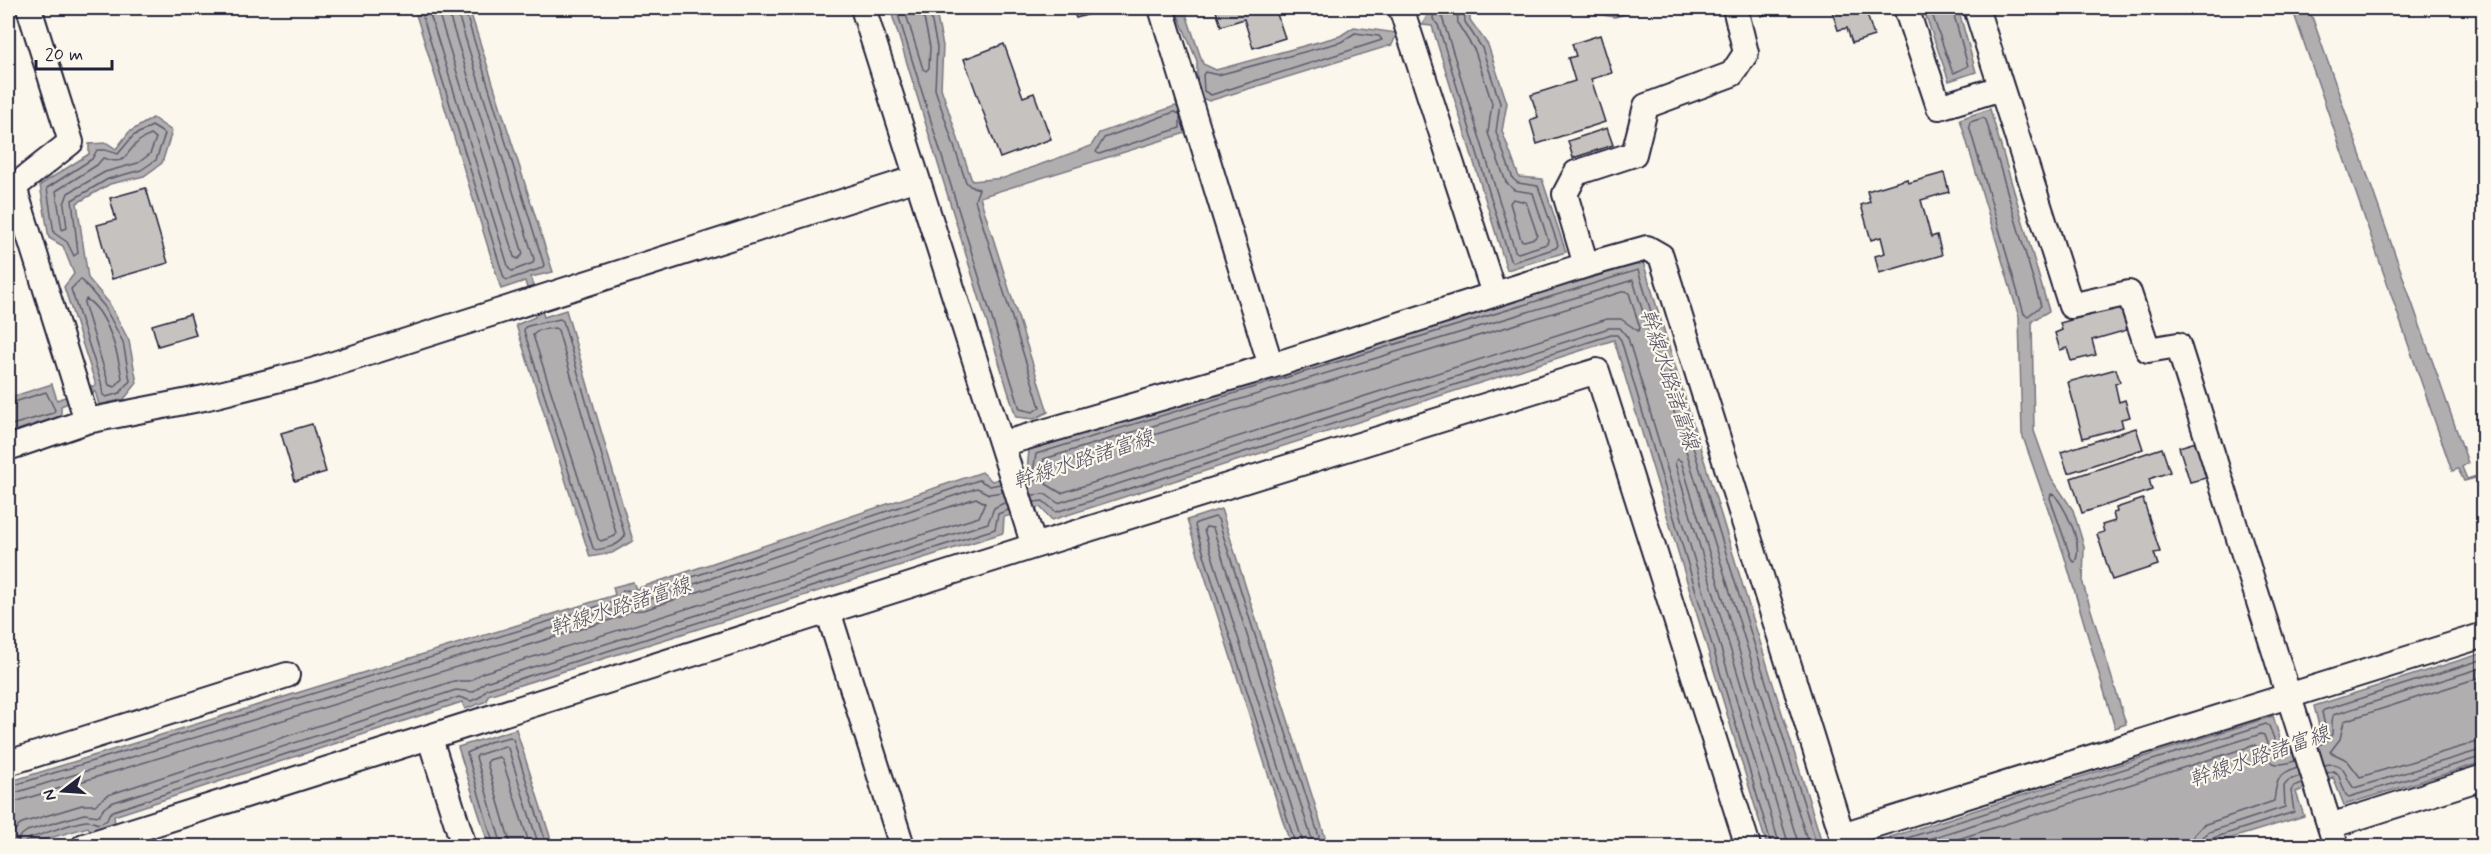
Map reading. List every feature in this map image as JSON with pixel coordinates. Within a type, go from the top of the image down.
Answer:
[{"type":"street","points":[[29,8],[71,142],[14,187],[81,404]]},
{"type":"street","points":[[863,8],[1034,546]]},
{"type":"street","points":[[1161,8],[1272,366]]},
{"type":"street","points":[[1401,8],[1494,294]]},
{"type":"street","points":[[1586,265],[1565,194],[1576,174],[1634,154],[1646,106],[1732,74],[1746,53],[1735,8]]},
{"type":"street","points":[[1906,8],[1939,107],[2001,88]]},
{"type":"street","points":[[1976,8],[2071,306],[2129,293],[2148,350],[2178,345],[2333,836],[2484,777]]},
{"type":"street","points":[[8,448],[81,404],[204,398],[312,371],[917,177]]},
{"type":"street","points":[[1002,444],[1272,366],[1586,265],[1647,248],[1661,256],[1842,834],[2484,635]]},
{"type":"street","points":[[84,846],[1597,371],[1748,846]]},
{"type":"street","points":[[828,611],[902,846]]},
{"type":"street","points":[[8,763],[287,675]]},
{"type":"street","points":[[430,739],[464,846]]},
{"type":"water","points":[[414,8],[469,8],[553,272],[531,277],[544,317],[566,310],[633,541],[612,553],[590,557],[516,325],[535,317],[525,281],[501,289]]},
{"type":"water","points":[[890,8],[935,8],[943,46],[941,88],[972,181],[1004,178],[1091,146],[1099,133],[1175,106],[1185,110],[1189,132],[980,197],[1048,412],[1034,419],[1016,417]]},
{"type":"water","points":[[1175,8],[1184,8],[1203,64],[1216,70],[1340,36],[1354,27],[1397,33],[1392,45],[1209,101],[1197,96],[1197,61]]},
{"type":"water","points":[[1427,8],[1470,8],[1470,20],[1488,45],[1507,103],[1502,131],[1519,177],[1542,179],[1566,252],[1507,270],[1432,26],[1422,25],[1429,12]]},
{"type":"water","points":[[1559,8],[1644,8],[1615,17]]},
{"type":"water","points":[[1923,8],[1958,8],[1976,72],[1949,81]]},
{"type":"water","points":[[2292,8],[2309,8],[2468,463],[2462,467],[2467,479],[2483,474],[2483,476],[2464,481],[2458,469],[2452,471]]},
{"type":"water","points":[[1990,109],[2049,311],[2032,321],[2034,431],[2050,476],[2073,510],[2084,546],[2083,584],[2126,724],[2115,728],[2064,555],[2022,434],[2019,317],[1960,119]]},
{"type":"water","points":[[153,118],[172,131],[162,163],[144,176],[110,184],[77,203],[88,278],[109,303],[129,341],[137,383],[124,399],[99,405],[95,391],[61,406],[61,416],[8,433],[8,398],[52,384],[57,400],[96,385],[64,287],[74,274],[63,246],[49,238],[40,185],[89,154],[89,144],[107,143],[116,149],[129,132]]},
{"type":"water","name":"幹線水路諸富線","points":[[1643,262],[1823,846],[1767,846],[1614,340],[1052,520],[1040,507],[1004,517],[1003,533],[488,695],[487,701],[465,709],[462,702],[114,816],[115,823],[92,833],[88,827],[22,846],[8,846],[8,782],[615,595],[613,587],[633,582],[636,589],[982,472],[992,481],[1027,471],[1029,450]]},
{"type":"water","points":[[1221,509],[1328,846],[1291,846],[1187,520]]},
{"type":"water","name":"幹線水路諸富線","points":[[2483,653],[2483,762],[2344,805],[2333,777],[2296,792],[2304,816],[2206,846],[1862,846],[2273,716],[2281,742],[2320,730],[2314,706]]},
{"type":"water","points":[[516,729],[553,846],[489,846],[458,747]]},
{"type":"building","points":[[1072,8],[1111,8],[1076,18]]},
{"type":"building","points":[[1215,8],[1275,8],[1285,38],[1253,48],[1244,19],[1221,26]]},
{"type":"building","points":[[1759,8],[1787,8],[1761,16]]},
{"type":"building","points":[[1831,8],[1865,8],[1874,36],[1852,43],[1847,28],[1838,30]]},
{"type":"building","points":[[1600,35],[1612,73],[1591,79],[1605,122],[1537,144],[1530,120],[1538,117],[1531,95],[1575,81],[1568,58],[1576,56],[1572,44]]},
{"type":"building","points":[[1004,44],[1023,97],[1034,93],[1051,139],[1000,158],[964,59]]},
{"type":"building","points":[[1607,128],[1613,145],[1573,158],[1568,141]]},
{"type":"building","points":[[1944,173],[1949,192],[1921,200],[1931,237],[1937,235],[1942,255],[1879,273],[1875,256],[1885,253],[1881,237],[1871,240],[1861,205],[1870,202],[1867,191],[1907,179],[1908,183]]},
{"type":"building","points":[[146,188],[168,263],[112,279],[97,225],[116,220],[110,198]]},
{"type":"building","points":[[2121,306],[2127,330],[2092,340],[2096,355],[2071,361],[2067,348],[2060,350],[2055,333],[2062,330],[2060,323]]},
{"type":"building","points":[[190,314],[196,335],[158,346],[152,325]]},
{"type":"building","points":[[2116,369],[2120,382],[2115,384],[2119,402],[2125,400],[2130,417],[2121,419],[2123,427],[2083,438],[2068,382]]},
{"type":"building","points":[[312,424],[326,472],[295,481],[281,433]]},
{"type":"building","points":[[2136,428],[2143,449],[2068,473],[2061,452]]},
{"type":"building","points":[[2196,442],[2206,478],[2190,482],[2179,447]]},
{"type":"building","points":[[2162,448],[2170,472],[2149,479],[2152,490],[2082,513],[2071,478]]},
{"type":"building","points":[[2143,499],[2160,552],[2154,553],[2158,565],[2112,580],[2097,534],[2104,532],[2102,525],[2115,521],[2113,513],[2117,512],[2116,508]]}]
